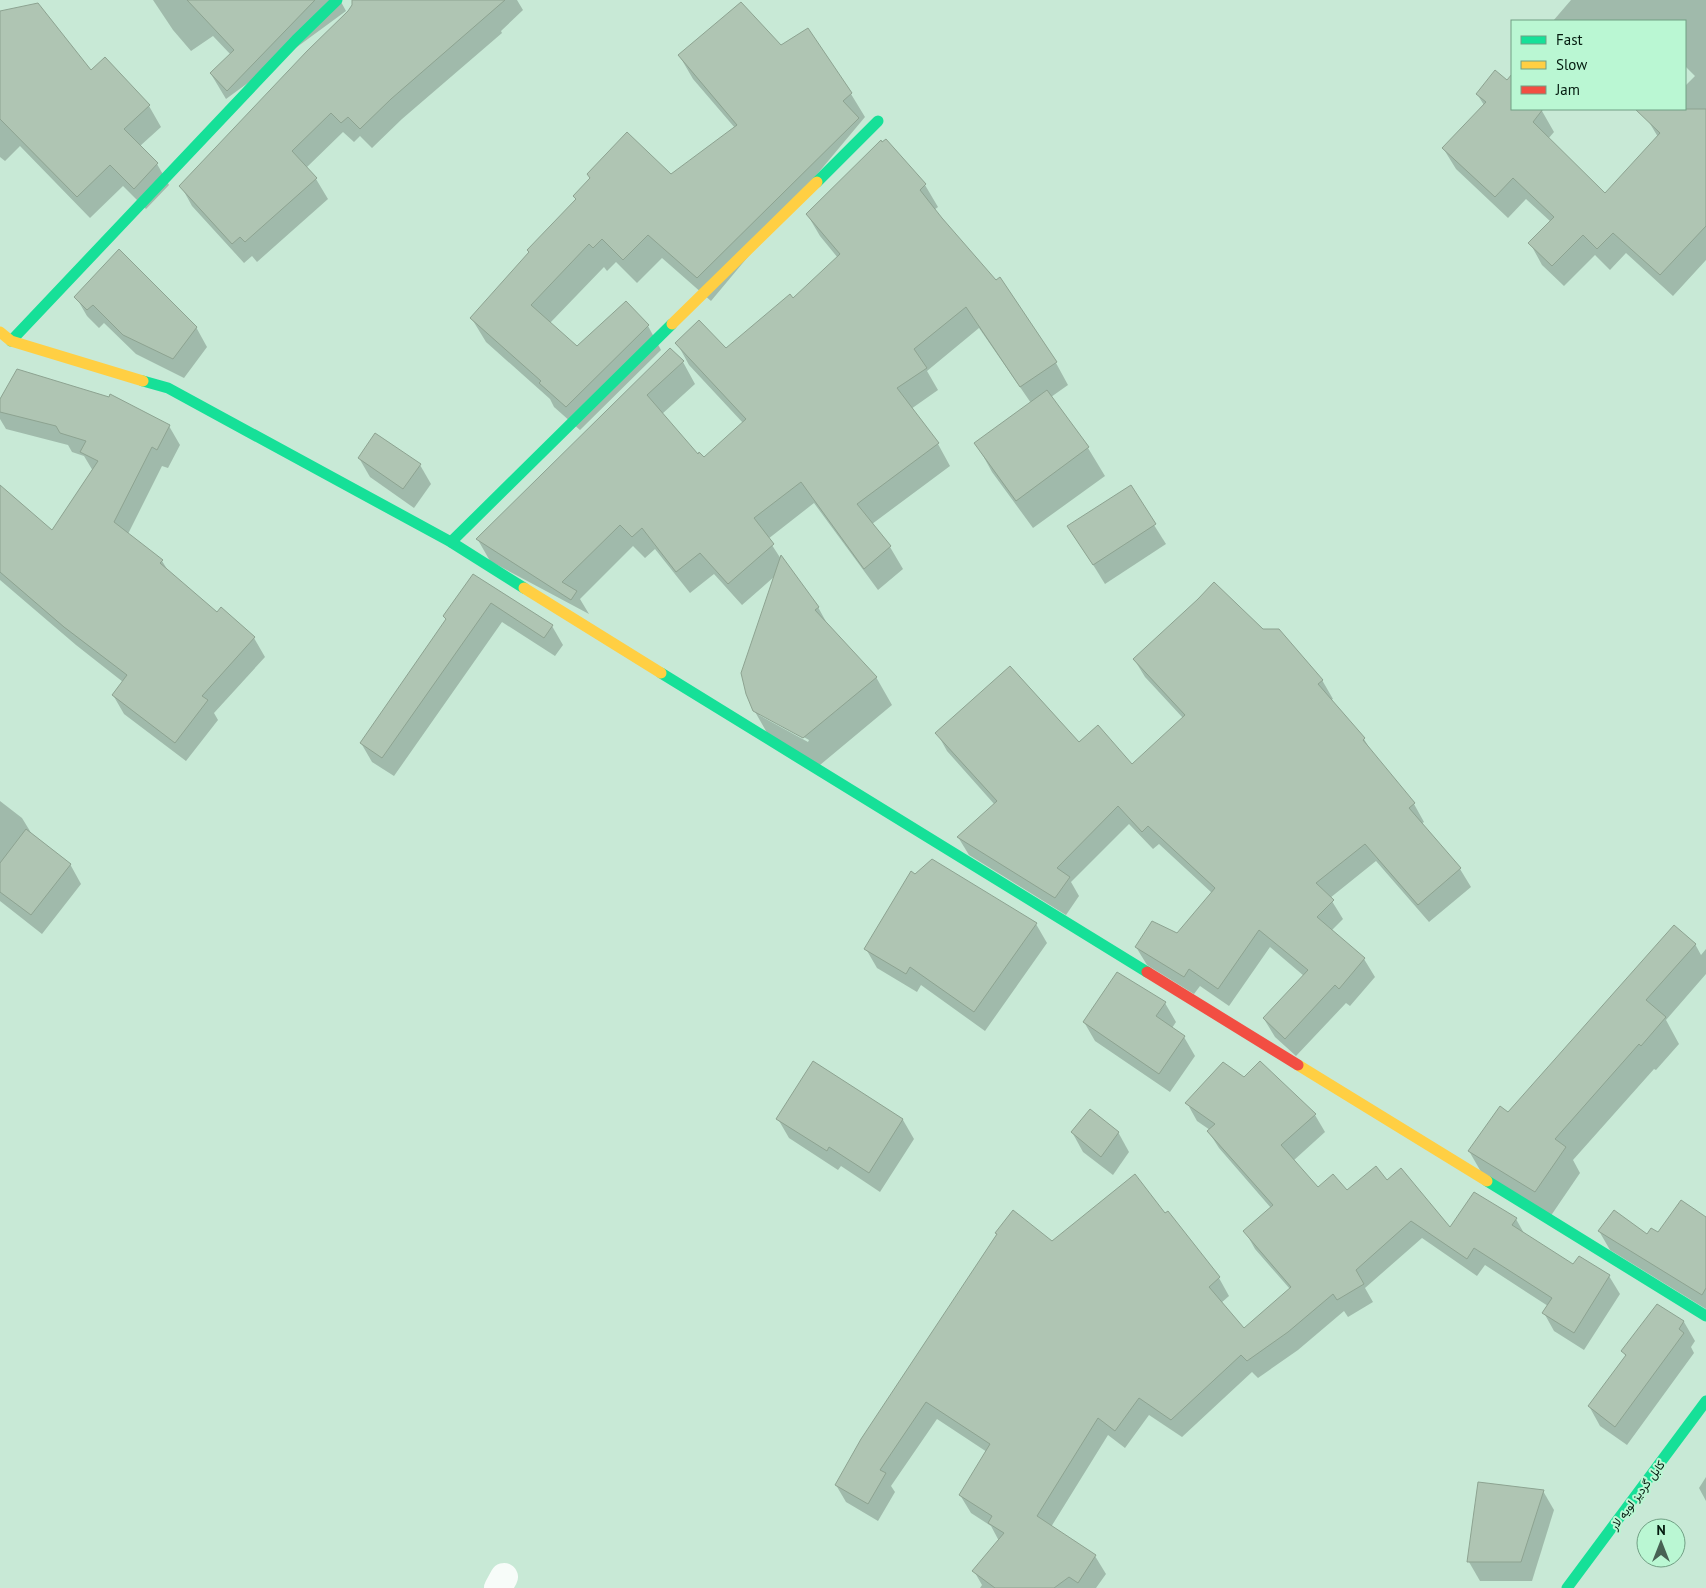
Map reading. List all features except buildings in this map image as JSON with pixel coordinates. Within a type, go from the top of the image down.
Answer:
[{"type":"main road","points":[[10,341],[289,47],[337,0]]},
{"type":"main road","points":[[451,542],[878,122]]},
{"type":"main road","points":[[0,332],[10,341],[168,388],[451,542],[671,680],[1706,1316]]},
{"type":"main road","name":"کابل گردیز لویه لار","points":[[1567,1588],[1706,1401]]},
{"type":"traffic: fast","points":[[11,341],[296,40],[337,0]]},
{"type":"traffic: fast","points":[[817,182],[878,121]]},
{"type":"traffic: fast","points":[[451,542],[672,324]]},
{"type":"traffic: fast","points":[[143,381],[168,388],[451,542],[524,588]]},
{"type":"traffic: fast","points":[[661,673],[1147,972]]},
{"type":"traffic: fast","points":[[1487,1181],[1706,1316]]},
{"type":"traffic: fast","points":[[1567,1588],[1706,1401]]},
{"type":"traffic: slow","points":[[672,324],[817,182]]},
{"type":"traffic: slow","points":[[0,332],[11,341],[143,381]]},
{"type":"traffic: slow","points":[[524,588],[661,673]]},
{"type":"traffic: slow","points":[[1298,1065],[1487,1181]]},
{"type":"traffic: jam","points":[[1147,972],[1298,1065]]}]
